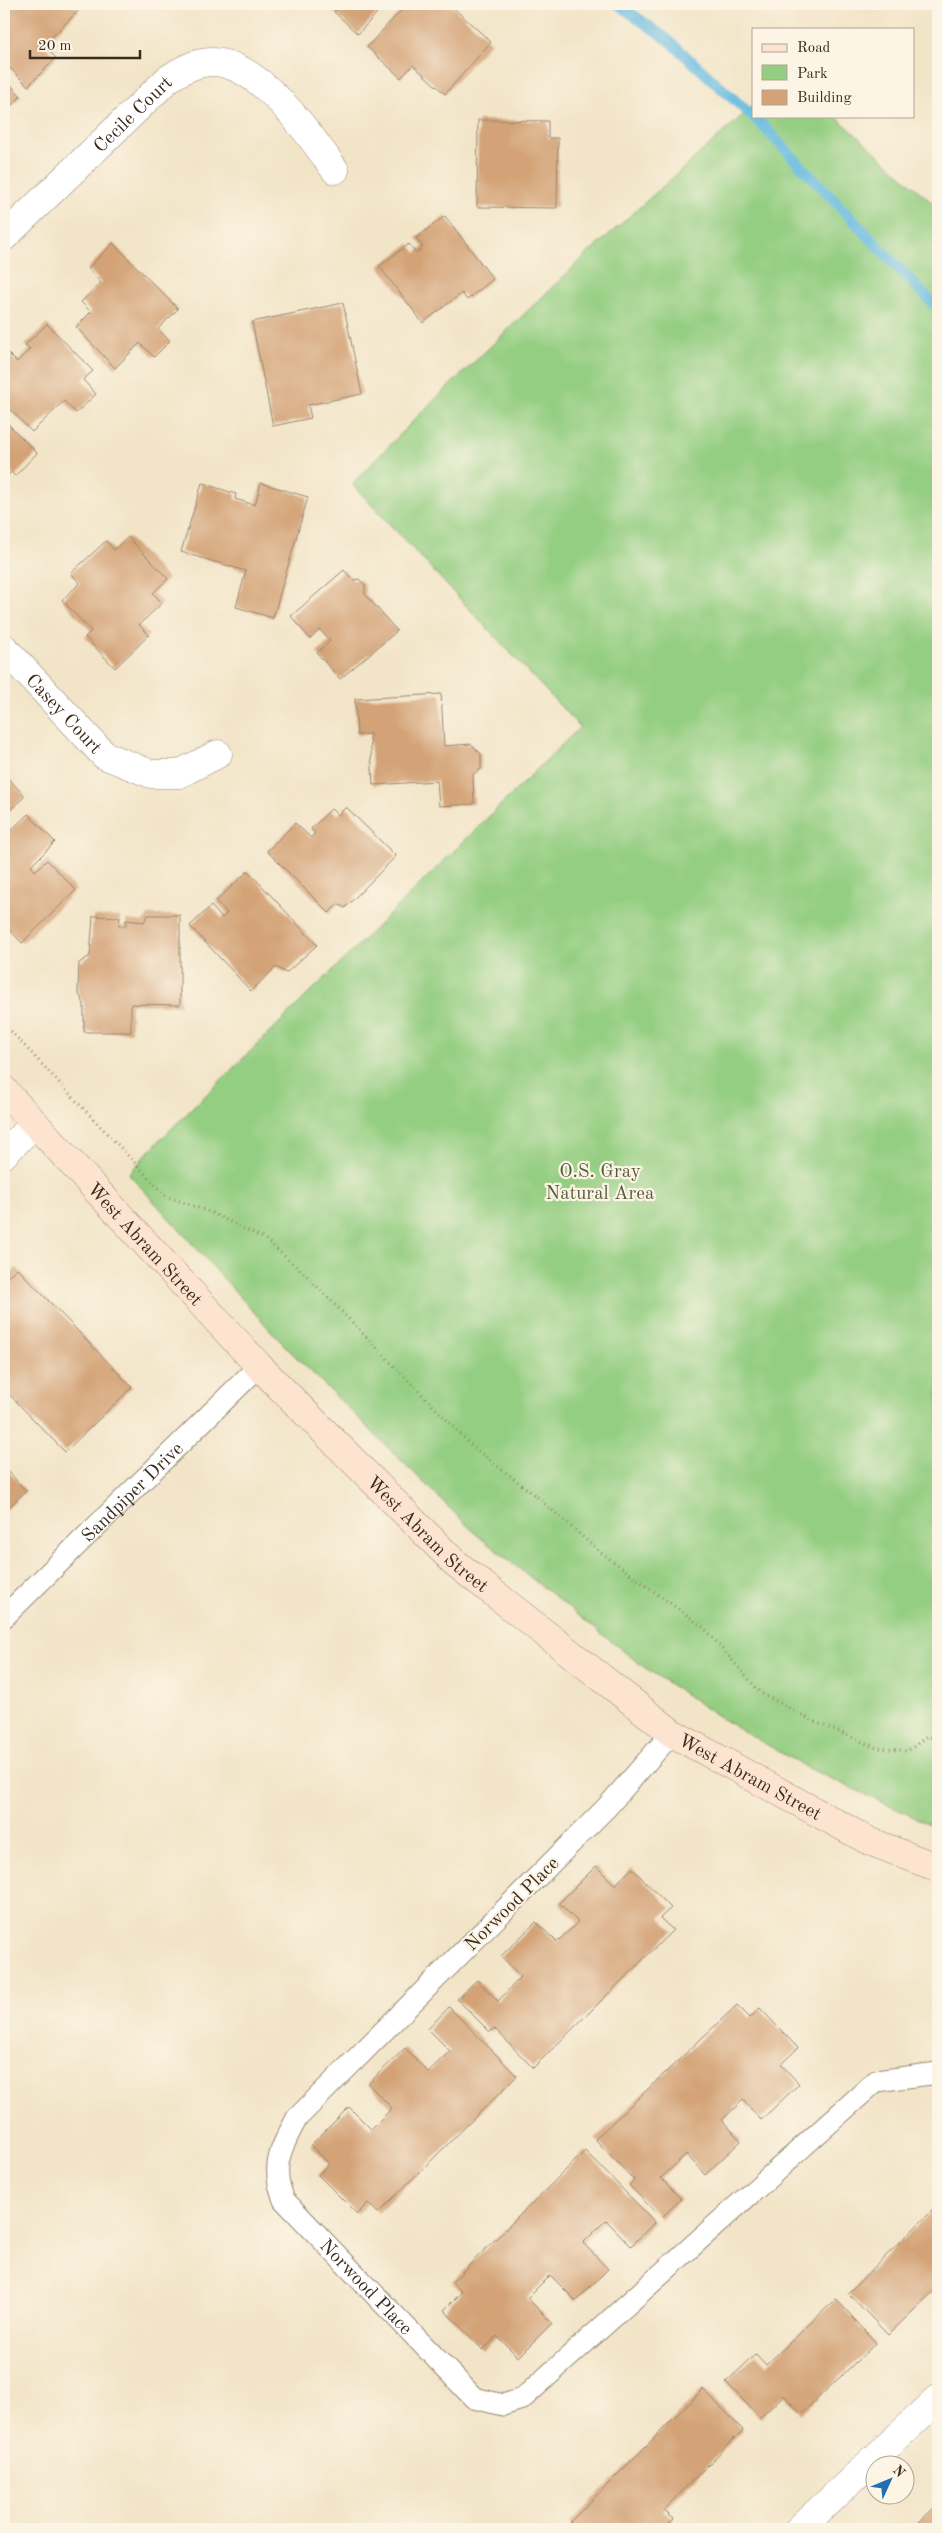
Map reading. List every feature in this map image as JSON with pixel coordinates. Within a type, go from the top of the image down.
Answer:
[{"type":"main road","name":"West Abram Street","points":[[4,1090],[259,1366],[454,1562],[672,1733],[869,1841],[938,1868]]},
{"type":"street","name":"Cecile Court","points":[[4,237],[168,79],[188,66],[212,62],[238,69],[270,91],[302,124],[335,170]]},
{"type":"street","name":"Casey Court","points":[[4,648],[104,755],[151,774],[179,774],[218,754]]},
{"type":"street","points":[[4,1154],[35,1123]]},
{"type":"street","points":[[799,2529],[938,2399]]},
{"type":"lane","name":"Sandpiper Drive","points":[[4,1617],[259,1366]]},
{"type":"lane","name":"Norwood Place","points":[[672,1733],[607,1807],[297,2118],[280,2150],[277,2183],[284,2200],[474,2398],[503,2405],[522,2399],[876,2081],[938,2073]]},
{"type":"path","points":[[4,1024],[166,1196],[212,1213],[265,1239],[307,1276],[473,1447],[536,1496],[599,1551],[704,1628],[760,1694],[815,1722],[877,1748],[908,1750],[926,1737],[938,1738]]},
{"type":"green space","name":"O.S. Gray Natural Area","points":[[752,107],[752,118],[837,118],[938,208],[938,1828],[804,1766],[724,1720],[641,1665],[477,1535],[283,1344],[129,1174],[148,1152],[580,727],[352,484],[421,413],[584,257]]},
{"type":"building","points":[[4,4],[73,4],[79,10],[44,45],[56,58],[28,86],[4,62]]},
{"type":"building","points":[[341,4],[385,4],[358,34],[334,12]]},
{"type":"building","points":[[407,4],[449,4],[491,42],[445,94],[413,65],[401,78],[367,47]]},
{"type":"building","points":[[4,78],[21,96],[4,113]]},
{"type":"building","points":[[478,120],[548,121],[548,138],[558,138],[557,208],[477,207]]},
{"type":"building","points":[[445,216],[493,279],[467,300],[462,293],[423,323],[379,266],[409,244],[416,253],[423,247],[416,238]]},
{"type":"building","points":[[113,243],[178,309],[158,329],[170,341],[154,357],[140,343],[115,368],[76,327],[91,312],[81,302],[101,283],[88,268]]},
{"type":"building","points":[[343,303],[362,394],[308,405],[311,418],[273,426],[252,322]]},
{"type":"building","points":[[47,324],[93,371],[83,380],[96,394],[76,413],[64,401],[32,432],[4,403],[4,349],[17,362],[30,349],[25,345]]},
{"type":"building","points":[[4,420],[37,453],[15,476],[11,472],[4,480]]},
{"type":"building","points":[[202,483],[236,494],[235,499],[255,505],[261,483],[308,497],[273,618],[236,607],[246,571],[181,552]]},
{"type":"building","points":[[128,537],[168,579],[153,593],[162,603],[139,625],[149,635],[115,668],[85,637],[91,631],[62,600],[80,583],[71,573],[106,541],[114,550]]},
{"type":"building","points":[[344,570],[353,580],[359,579],[365,585],[365,594],[397,631],[340,679],[317,653],[330,641],[320,630],[310,639],[291,616]]},
{"type":"building","points":[[441,694],[444,746],[471,744],[481,754],[481,769],[473,774],[474,804],[439,806],[437,781],[373,785],[370,734],[357,735],[355,699]]},
{"type":"building","points":[[6,776],[25,796],[4,816],[4,779]]},
{"type":"building","points":[[346,807],[396,856],[345,908],[338,904],[329,913],[267,851],[295,823],[311,838],[315,833],[311,829],[331,809],[338,815]]},
{"type":"building","points":[[28,814],[55,842],[31,866],[35,871],[47,860],[76,890],[22,943],[4,924],[4,837]]},
{"type":"building","points":[[248,871],[317,945],[286,973],[276,967],[251,991],[190,926],[211,906],[222,918],[227,913],[216,901]]},
{"type":"building","points":[[148,915],[180,915],[180,1005],[131,1004],[131,1032],[84,1032],[84,1004],[78,992],[79,963],[90,956],[93,916],[120,917],[119,926],[126,926],[126,920],[144,922]]},
{"type":"building","points":[[17,1268],[132,1387],[65,1452],[4,1389],[4,1280]]},
{"type":"building","points":[[4,1467],[26,1491],[4,1512]]},
{"type":"building","points":[[596,1866],[615,1885],[632,1868],[671,1908],[660,1918],[673,1930],[533,2068],[494,2028],[490,2032],[457,1999],[477,1980],[498,2001],[521,1977],[501,1956],[536,1922],[557,1942],[578,1922],[559,1903]]},
{"type":"building","points":[[737,2005],[750,2018],[760,2008],[798,2048],[781,2064],[799,2084],[761,2120],[743,2100],[722,2120],[741,2141],[705,2175],[686,2154],[661,2178],[681,2199],[661,2218],[629,2185],[634,2180],[595,2139]]},
{"type":"building","points":[[449,2007],[517,2076],[378,2213],[368,2203],[357,2214],[318,2175],[329,2164],[311,2145],[349,2107],[371,2129],[392,2108],[368,2084],[405,2048],[428,2072],[450,2051],[428,2029]]},
{"type":"building","points":[[585,2151],[655,2222],[631,2246],[606,2220],[583,2243],[608,2269],[576,2301],[550,2275],[527,2298],[552,2323],[518,2357],[497,2336],[483,2350],[444,2310],[462,2292],[452,2282]]},
{"type":"building","points":[[938,2205],[938,2287],[888,2335],[848,2293]]},
{"type":"building","points":[[836,2299],[876,2343],[801,2414],[784,2395],[760,2418],[726,2382],[756,2354],[766,2365]]},
{"type":"building","points":[[703,2389],[743,2430],[663,2510],[674,2519],[663,2529],[577,2529],[570,2522]]},
{"type":"building","points":[[938,2504],[938,2529],[912,2529]]},
{"type":"waterway","points":[[618,4],[667,39],[752,116]]},
{"type":"waterway","points":[[754,118],[938,309]]}]
